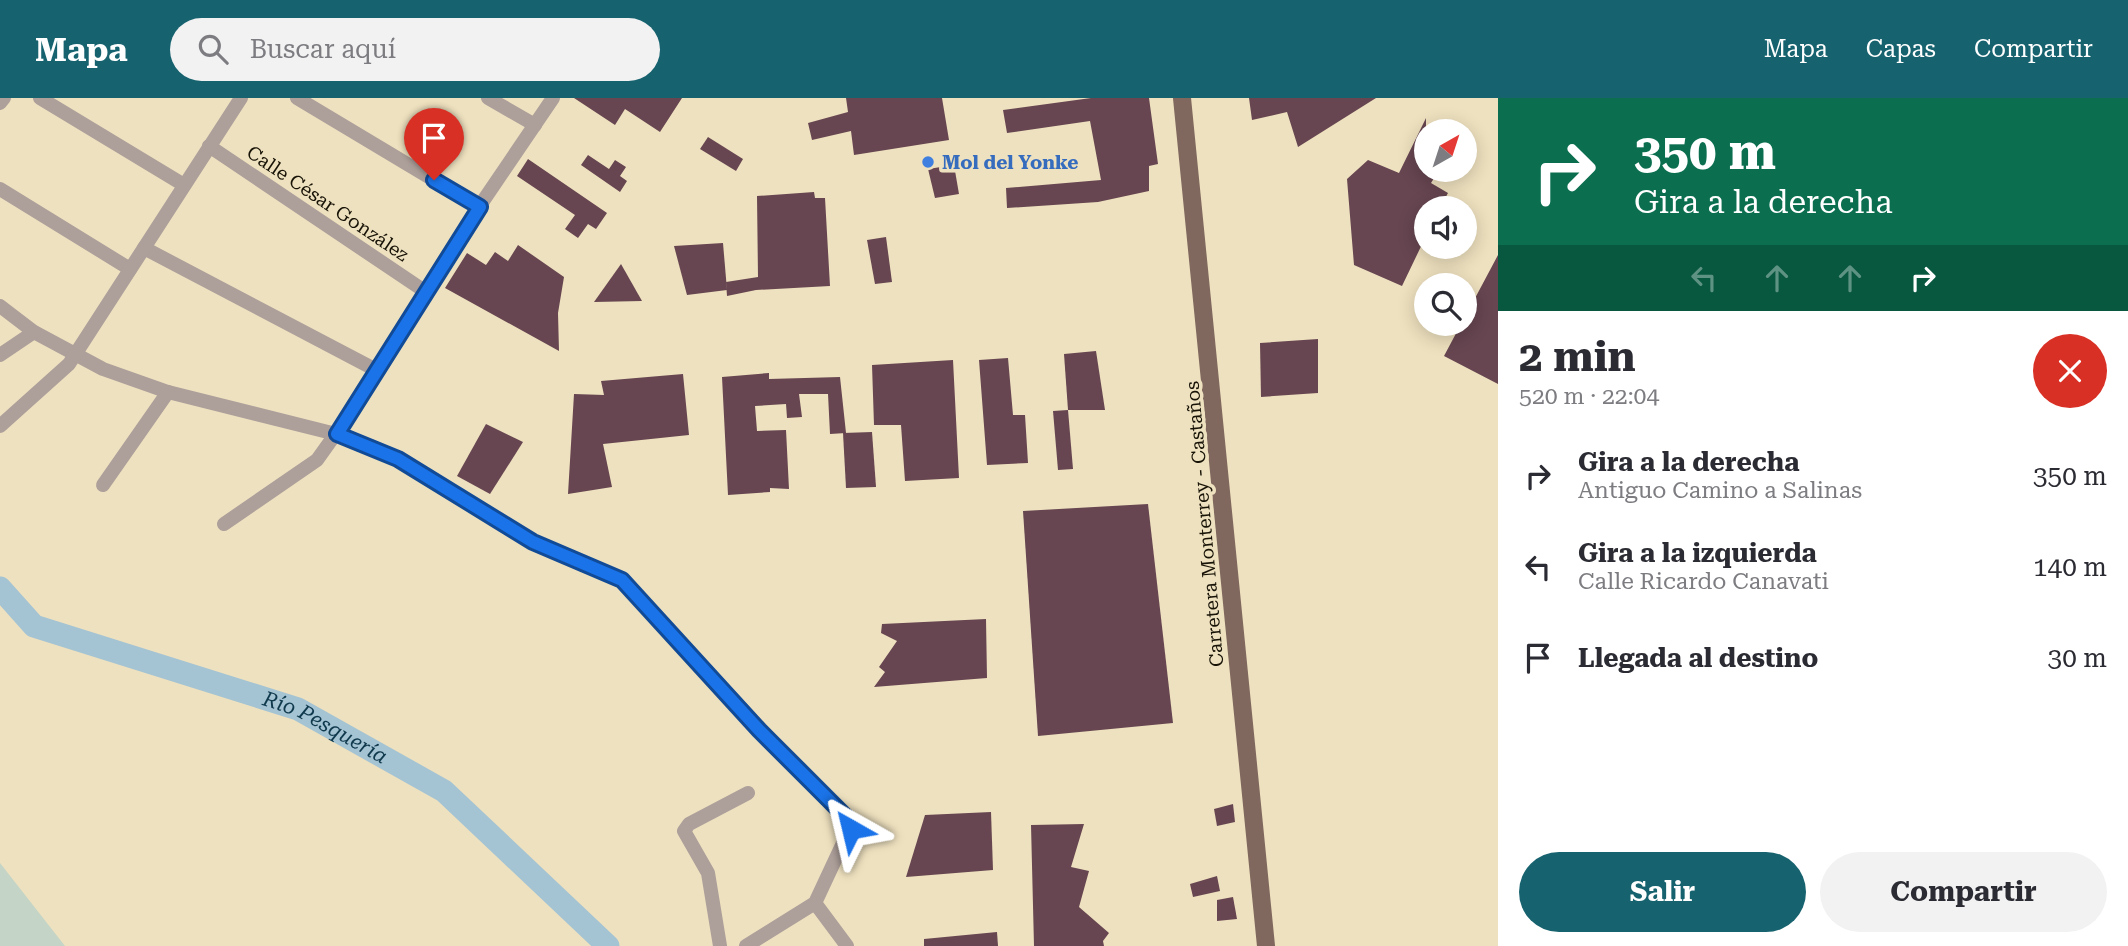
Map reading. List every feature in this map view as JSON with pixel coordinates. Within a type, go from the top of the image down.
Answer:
[{"type":"main road","name":"Carretera Monterrey - Castaños","points":[[1182,98],[1266,946]]},
{"type":"street","points":[[0,103],[4,98]]},
{"type":"street","points":[[40,98],[184,185]]},
{"type":"street","points":[[297,98],[480,207]]},
{"type":"street","points":[[488,98],[535,125]]},
{"type":"street","points":[[224,524],[317,460],[337,434],[480,207],[553,98]]},
{"type":"street","points":[[0,426],[75,356],[209,146],[235,100]]},
{"type":"street","name":"Calle César González","points":[[209,146],[426,292]]},
{"type":"street","points":[[0,189],[130,270]]},
{"type":"street","points":[[144,248],[378,371]]},
{"type":"street","points":[[0,306],[34,332],[75,356],[168,391],[337,434],[398,459],[533,542],[629,586],[759,730],[849,821],[849,832],[815,904],[746,946]]},
{"type":"street","points":[[0,355],[34,332]]},
{"type":"street","points":[[103,485],[168,391]]},
{"type":"street","points":[[720,946],[708,873],[684,831],[689,824],[748,793]]},
{"type":"street","points":[[815,904],[847,946]]},
{"type":"green space","points":[[0,863],[65,946],[0,946]]},
{"type":"building","points":[[574,98],[682,98],[660,132],[625,109],[615,125]]},
{"type":"building","points":[[846,98],[942,98],[949,140],[854,155],[851,131],[812,140],[808,123],[848,112]]},
{"type":"building","points":[[1091,98],[1149,98],[1158,164],[1149,166],[1149,191],[1098,202],[1007,208],[1006,188],[1101,180],[1090,121],[1007,133],[1003,110]]},
{"type":"building","points":[[1249,98],[1376,98],[1298,147],[1287,112],[1252,120]]},
{"type":"building","points":[[708,137],[743,159],[736,171],[700,149]]},
{"type":"building","points":[[1414,142],[1414,182],[1432,182],[1448,193],[1446,196],[1414,196],[1415,259],[1402,286],[1354,265],[1347,179],[1368,160],[1399,173]]},
{"type":"building","points":[[588,155],[609,169],[615,160],[626,167],[620,176],[627,181],[620,192],[581,165]]},
{"type":"building","points":[[528,159],[607,213],[596,229],[588,224],[578,238],[565,229],[575,215],[517,176]]},
{"type":"building","points":[[954,165],[959,194],[935,198],[928,169]]},
{"type":"building","points":[[814,192],[815,198],[825,198],[830,286],[756,290],[727,296],[726,282],[758,277],[757,196]]},
{"type":"building","points":[[886,237],[892,282],[875,284],[867,240]]},
{"type":"building","points":[[723,243],[727,290],[687,295],[674,246]]},
{"type":"building","points":[[518,245],[564,277],[558,313],[559,351],[445,288],[467,253],[486,265],[495,252],[508,261]]},
{"type":"building","points":[[1498,255],[1498,384],[1444,356],[1455,336],[1477,336],[1477,294]]},
{"type":"building","points":[[621,264],[642,301],[594,302]]},
{"type":"building","points":[[1318,339],[1318,393],[1261,397],[1260,343]]},
{"type":"building","points":[[1096,351],[1105,410],[1068,410],[1064,354]]},
{"type":"building","points":[[1008,358],[1013,415],[1025,415],[1028,463],[987,465],[979,360]]},
{"type":"building","points":[[953,360],[959,478],[905,481],[901,425],[874,425],[872,365]]},
{"type":"building","points":[[769,373],[769,379],[840,377],[846,433],[830,434],[828,394],[799,394],[802,417],[787,418],[786,404],[755,406],[757,431],[786,430],[789,489],[770,488],[770,492],[728,495],[722,377]]},
{"type":"building","points":[[683,374],[689,435],[603,444],[612,487],[568,494],[574,394],[604,395],[601,381]]},
{"type":"building","points":[[1068,410],[1073,469],[1058,470],[1053,411]]},
{"type":"building","points":[[486,424],[523,442],[490,494],[457,476]]},
{"type":"building","points":[[872,432],[876,487],[846,488],[843,433]]},
{"type":"building","points":[[1148,504],[1173,723],[1038,736],[1023,511]]},
{"type":"building","points":[[986,619],[987,678],[874,687],[885,672],[879,667],[897,641],[881,633],[882,624]]},
{"type":"building","points":[[1233,804],[1235,822],[1217,826],[1214,809]]},
{"type":"building","points":[[991,812],[993,870],[906,877],[925,815]]},
{"type":"building","points":[[1084,824],[1071,867],[1089,871],[1079,907],[1109,933],[1103,941],[1104,946],[1034,946],[1031,825]]},
{"type":"building","points":[[1217,876],[1220,891],[1193,897],[1190,884]]},
{"type":"building","points":[[1233,897],[1237,919],[1217,921],[1217,900]]},
{"type":"building","points":[[997,932],[998,946],[924,946],[924,939]]},
{"type":"waterway","name":"Río Pesquería","points":[[0,588],[34,626],[298,709],[444,791],[608,946]]},
{"type":"place","name":"Mol del Yonke","points":[[928,162]]},
{"type":"route","points":[[434,180],[480,207],[337,434],[398,459],[533,542],[622,580],[759,730],[847,818],[851,829]]}]
